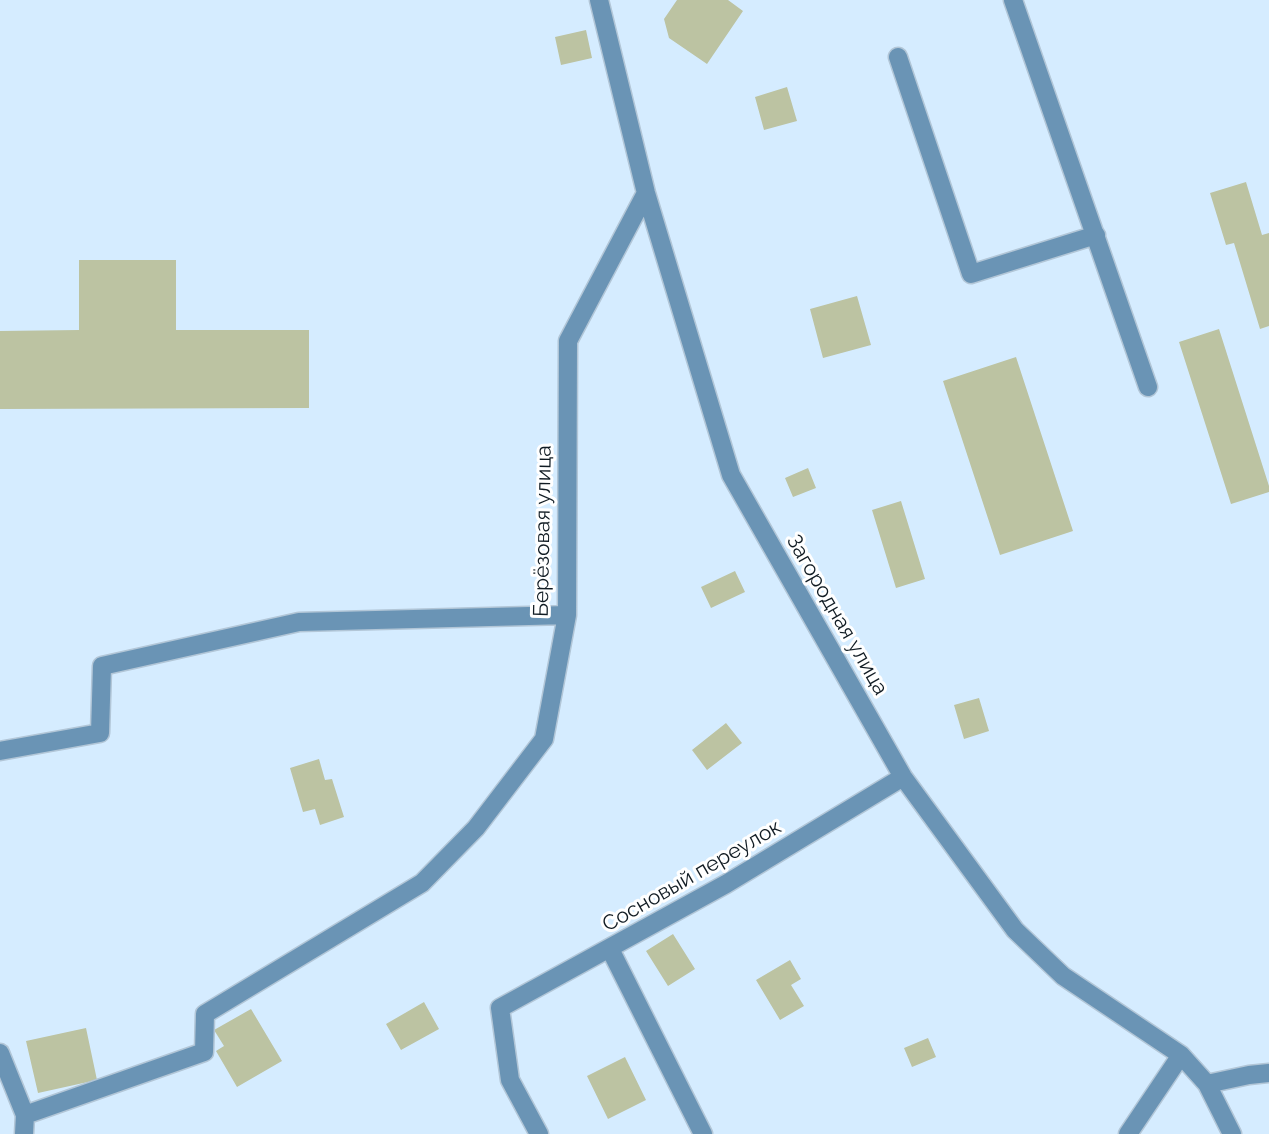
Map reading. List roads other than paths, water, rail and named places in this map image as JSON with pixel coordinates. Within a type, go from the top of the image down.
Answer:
[{"type":"street","name":"Загородная улица","points":[[599,0],[646,193],[731,475],[903,776],[1015,930],[1063,976],[1181,1055],[1207,1084],[1232,1134]]},
{"type":"street","points":[[1013,0],[1148,387]]},
{"type":"street","points":[[898,57],[971,274],[1096,235]]},
{"type":"street","name":"Берёзовая улица","points":[[25,1115],[204,1052],[205,1014],[422,883],[476,828],[544,739],[567,615],[568,341],[646,193]]},
{"type":"street","points":[[0,751],[100,733],[102,666],[299,622],[567,615]]},
{"type":"street","name":"Сосновый переулок","points":[[539,1134],[510,1080],[500,1008],[726,884],[903,776]]},
{"type":"street","points":[[610,949],[703,1134]]},
{"type":"street","points":[[0,1053],[25,1115],[24,1134]]},
{"type":"street","points":[[1128,1134],[1181,1055]]},
{"type":"street","points":[[1207,1084],[1250,1074],[1269,1073]]}]
